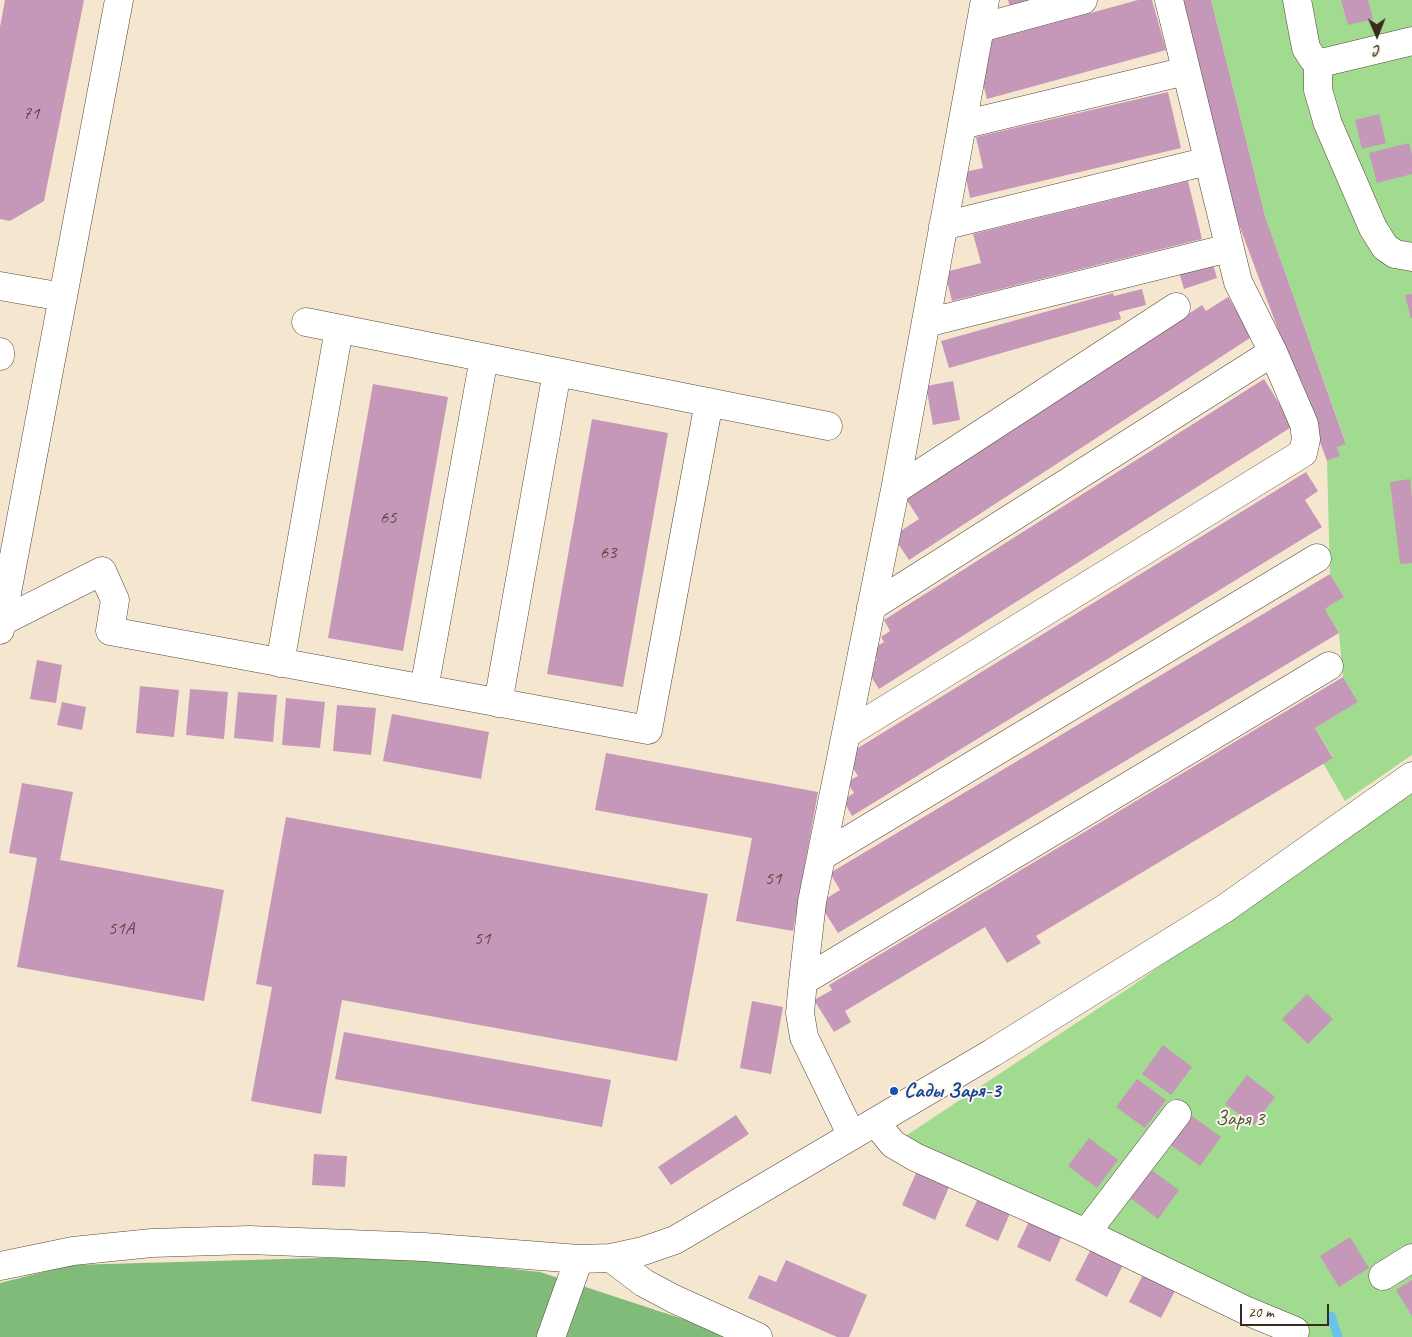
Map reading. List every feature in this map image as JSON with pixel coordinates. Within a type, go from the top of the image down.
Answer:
[{"type":"street","points":[[1,626],[119,0]]},
{"type":"street","points":[[852,1136],[804,1037],[800,1013],[812,902],[895,490],[985,0]]},
{"type":"street","points":[[980,28],[1084,0]]},
{"type":"street","points":[[846,734],[1303,453],[1306,439],[1304,424],[1273,352],[1238,282],[1228,248],[1170,0]]},
{"type":"street","points":[[1298,0],[1306,48],[1313,59],[1321,63],[1412,40]]},
{"type":"street","points":[[1321,63],[1318,72],[1318,90],[1328,124],[1373,228],[1385,247],[1395,254],[1412,257]]},
{"type":"street","points":[[962,125],[1186,71]]},
{"type":"street","points":[[944,226],[1208,161]]},
{"type":"street","points":[[926,323],[1228,248]]},
{"type":"street","points":[[0,286],[63,297]]},
{"type":"street","points":[[895,490],[1176,307]]},
{"type":"street","points":[[306,322],[828,426]]},
{"type":"street","points":[[280,663],[339,329]]},
{"type":"street","points":[[871,607],[1273,352]]},
{"type":"street","points":[[424,689],[484,358]]},
{"type":"street","points":[[498,702],[557,372]]},
{"type":"street","points":[[1,626],[102,571],[115,600],[110,631],[648,730],[708,402]]},
{"type":"street","points":[[822,856],[1317,558]]},
{"type":"street","points":[[803,981],[1329,666]]},
{"type":"street","points":[[0,1266],[73,1251],[99,1248],[152,1243],[249,1240],[424,1247],[579,1258],[611,1258],[643,1252],[675,1240],[992,1053],[1224,909],[1412,776]]},
{"type":"street","points":[[1086,1233],[1178,1114]]},
{"type":"street","points":[[875,1122],[893,1144],[915,1157],[1086,1233],[1247,1311],[1295,1331]]},
{"type":"street","points":[[551,1337],[579,1258]]},
{"type":"street","points":[[611,1258],[644,1283],[674,1299],[758,1337]]},
{"type":"street","points":[[1383,1276],[1412,1258]]},
{"type":"green space","points":[[1211,0],[1412,0],[1412,755],[1345,801],[1323,763],[1333,757],[1315,728],[1358,702],[1343,677],[1339,633],[1325,609],[1344,597],[1330,574],[1327,461],[1340,456],[1337,447],[1346,443],[1265,216]]},
{"type":"green space","name":"Заря 3","points":[[1412,787],[1412,1337],[1304,1337],[892,1145],[1129,988]]},
{"type":"green space","points":[[392,1256],[540,1272],[695,1323],[725,1337],[0,1337],[0,1283],[71,1265]]},
{"type":"building","points":[[5,0],[84,0],[44,201],[10,221],[0,219],[0,27]]},
{"type":"building","points":[[1008,0],[1031,0],[1010,7]]},
{"type":"building","points":[[1138,0],[1152,0],[1166,50],[987,99],[980,72],[988,41]]},
{"type":"building","points":[[1183,0],[1211,0],[1265,216],[1346,444],[1337,447],[1340,456],[1327,461],[1238,222]]},
{"type":"building","points":[[1341,0],[1368,0],[1373,19],[1348,25]]},
{"type":"building","points":[[1168,92],[1181,148],[970,198],[965,172],[983,168],[976,137]]},
{"type":"building","points":[[1379,114],[1386,143],[1362,149],[1355,120]]},
{"type":"building","points":[[1409,143],[1412,155],[1412,174],[1377,183],[1369,153]]},
{"type":"building","points":[[1188,181],[1202,239],[952,301],[945,272],[981,263],[973,234]]},
{"type":"building","points":[[1212,261],[1217,278],[1184,289],[1179,272]]},
{"type":"building","points":[[1142,289],[1146,305],[1119,312],[1121,319],[949,368],[941,341],[1113,293],[1114,296]]},
{"type":"building","points":[[1412,294],[1412,318],[1411,318],[1405,295]]},
{"type":"building","points":[[1228,297],[1253,336],[909,560],[893,536],[919,519],[906,499],[1202,305],[1206,311]]},
{"type":"building","points":[[1264,379],[1293,426],[879,689],[865,667],[877,660],[871,650],[884,642],[881,637],[890,631],[884,620]]},
{"type":"building","points":[[953,381],[960,420],[933,425],[926,386]]},
{"type":"building","points":[[373,384],[448,397],[403,651],[328,638]]},
{"type":"building","points":[[592,419],[668,433],[623,687],[547,674]]},
{"type":"building","points":[[1306,472],[1318,491],[1305,500],[1322,527],[852,816],[843,800],[854,793],[847,782],[858,776],[845,756]]},
{"type":"building","points":[[1410,479],[1412,498],[1412,563],[1400,564],[1390,482]]},
{"type":"building","points":[[1330,574],[1344,597],[1325,609],[1339,633],[838,933],[819,903],[840,890],[830,873]]},
{"type":"building","points":[[37,660],[62,665],[56,703],[30,699]]},
{"type":"building","points":[[1343,677],[1358,702],[1315,728],[1333,758],[1036,936],[1041,943],[1007,963],[985,927],[845,1011],[851,1022],[834,1032],[814,1000],[832,990],[829,985]]},
{"type":"building","points":[[140,686],[179,690],[174,737],[136,733]]},
{"type":"building","points":[[190,689],[228,692],[224,739],[186,735]]},
{"type":"building","points":[[238,692],[277,695],[273,742],[234,738]]},
{"type":"building","points":[[286,698],[325,702],[320,748],[282,745]]},
{"type":"building","points":[[62,702],[86,707],[82,730],[57,725]]},
{"type":"building","points":[[337,705],[376,708],[371,755],[333,751]]},
{"type":"building","points":[[392,714],[489,732],[481,779],[383,761]]},
{"type":"building","points":[[606,753],[818,792],[793,931],[736,921],[752,838],[595,810]]},
{"type":"building","points":[[22,783],[73,792],[60,860],[224,890],[204,1001],[17,967],[37,858],[9,853]]},
{"type":"building","points":[[286,817],[708,894],[677,1061],[342,1000],[321,1114],[251,1101],[272,987],[256,984]]},
{"type":"building","points":[[1307,994],[1333,1019],[1308,1044],[1282,1019]]},
{"type":"building","points":[[752,1001],[783,1007],[771,1074],[740,1068]]},
{"type":"building","points":[[344,1032],[611,1080],[602,1127],[335,1079]]},
{"type":"building","points":[[1163,1045],[1192,1067],[1171,1095],[1142,1074]]},
{"type":"building","points":[[1247,1075],[1275,1097],[1254,1125],[1225,1104]]},
{"type":"building","points":[[1137,1079],[1166,1100],[1145,1128],[1116,1107]]},
{"type":"building","points":[[736,1115],[749,1134],[671,1185],[658,1167]]},
{"type":"building","points":[[1192,1116],[1221,1137],[1200,1166],[1171,1145]]},
{"type":"building","points":[[1089,1138],[1118,1160],[1097,1188],[1068,1166]]},
{"type":"building","points":[[314,1154],[347,1156],[345,1187],[312,1185]]},
{"type":"building","points":[[1150,1169],[1179,1190],[1158,1219],[1129,1197]]},
{"type":"building","points":[[916,1173],[949,1187],[935,1220],[902,1205]]},
{"type":"building","points":[[980,1194],[1012,1209],[998,1241],[965,1226]]},
{"type":"building","points":[[1032,1215],[1065,1229],[1050,1262],[1017,1247]]},
{"type":"building","points":[[1350,1237],[1369,1268],[1339,1287],[1320,1256]]},
{"type":"building","points":[[1091,1249],[1123,1265],[1107,1297],[1075,1280]]},
{"type":"building","points":[[786,1260],[867,1295],[849,1337],[837,1337],[748,1298],[759,1275],[776,1282]]},
{"type":"building","points":[[1145,1271],[1177,1287],[1161,1318],[1129,1302]]},
{"type":"building","points":[[1412,1280],[1412,1316],[1396,1290]]},
{"type":"waterway","points":[[1331,1316],[1338,1337]]},
{"type":"place","name":"Сады Заря-3","points":[[894,1091]]}]
